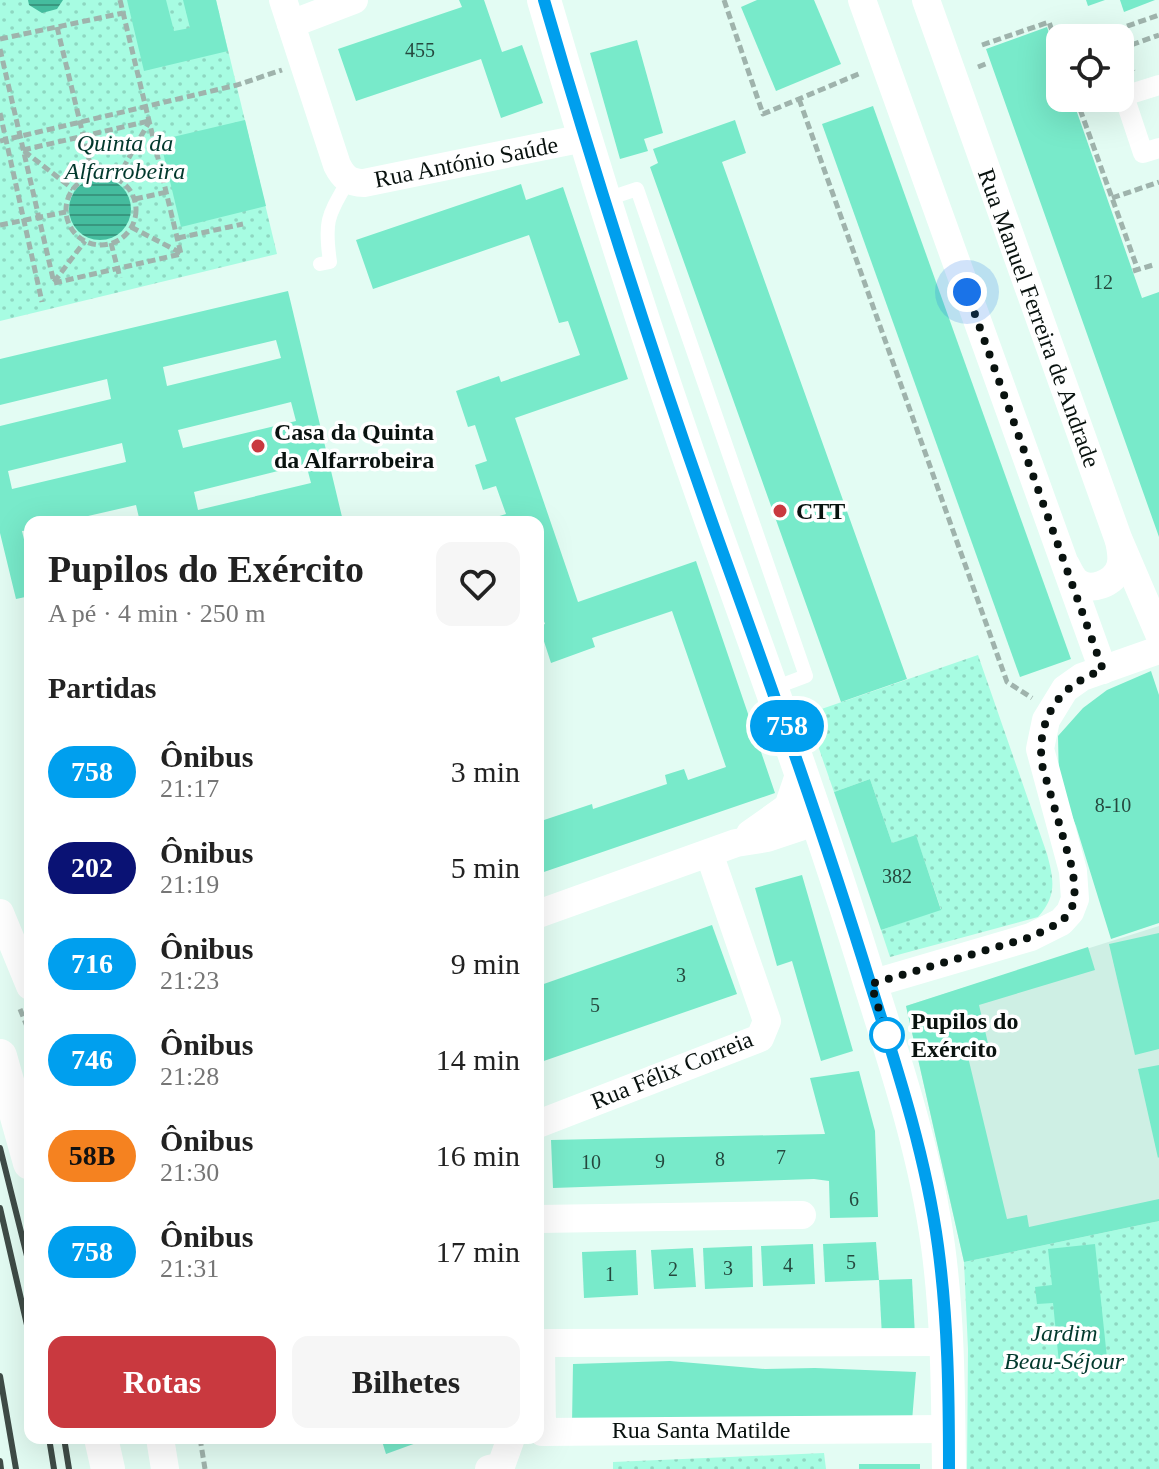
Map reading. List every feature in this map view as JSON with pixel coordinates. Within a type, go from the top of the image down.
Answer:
[{"type":"street","points":[[287,12],[354,0]]},
{"type":"street","points":[[544,0],[604,201],[714,526],[774,688],[871,984],[915,1132],[938,1247],[946,1342],[949,1469]]},
{"type":"street","points":[[862,0],[1103,670]]},
{"type":"street","name":"Rua Manuel Ferreira de Andrade","points":[[926,0],[1118,538],[1159,634]]},
{"type":"street","name":"Rua António Saúde","points":[[287,12],[337,165],[348,181],[364,183],[584,138]]},
{"type":"street","points":[[1159,85],[1124,96],[1143,153],[1159,148]]},
{"type":"street","points":[[1063,557],[1078,583],[1087,587],[1103,584],[1115,577],[1120,568],[1122,556],[1118,538]]},
{"type":"street","points":[[871,984],[1031,937],[1061,922],[1070,912],[1075,899],[1073,871],[1040,749],[1046,720],[1065,689],[1082,677],[1159,650]]},
{"type":"street","points":[[736,843],[788,807],[801,769]]},
{"type":"street","points":[[544,912],[736,843],[767,838],[818,821]]},
{"type":"street","name":"Rua Félix Correia","points":[[544,1122],[760,1038],[767,1021],[709,853]]},
{"type":"street","points":[[0,913],[24,971]]},
{"type":"street","points":[[0,1056],[24,1142]]},
{"type":"street","points":[[544,1219],[802,1215]]},
{"type":"street","name":"Rua Santa Matilde","points":[[544,1343],[946,1342]]},
{"type":"street","name":"Rua Santa Matilde","points":[[544,1432],[948,1429]]},
{"type":"street","points":[[102,1444],[108,1469]]},
{"type":"street","points":[[162,1444],[168,1468]]},
{"type":"street","points":[[489,1469],[501,1466],[509,1444]]},
{"type":"lane","points":[[320,264],[330,262],[326,230],[332,210],[348,181]]},
{"type":"path","points":[[120,0],[181,254]]},
{"type":"path","points":[[724,0],[763,114],[868,70],[891,82]]},
{"type":"path","points":[[0,39],[123,13]]},
{"type":"path","points":[[1133,24],[1159,15]]},
{"type":"path","points":[[982,45],[1050,24]]},
{"type":"path","points":[[57,27],[93,176]]},
{"type":"path","points":[[1134,44],[1159,35]]},
{"type":"path","points":[[0,49],[54,283]]},
{"type":"path","points":[[3,140],[237,85],[304,62]]},
{"type":"path","points":[[799,99],[1007,682],[1033,698]]},
{"type":"path","points":[[1081,112],[1135,271],[1153,265]]},
{"type":"path","points":[[0,113],[3,140],[42,302]]},
{"type":"path","points":[[23,150],[149,121]]},
{"type":"path","points":[[117,179],[149,121]]},
{"type":"path","points":[[23,150],[73,189]]},
{"type":"path","points":[[101,174],[117,179],[131,190],[136,213],[131,227],[118,241],[94,245],[75,234],[68,224],[66,201],[79,181],[101,174]]},
{"type":"path","points":[[1112,198],[1159,182]]},
{"type":"path","points":[[135,199],[167,192]]},
{"type":"path","points":[[0,225],[66,212]]},
{"type":"path","points":[[178,238],[243,224]]},
{"type":"path","points":[[131,227],[181,254]]},
{"type":"path","points":[[54,283],[85,241]]},
{"type":"path","points":[[111,243],[120,278]]},
{"type":"path","points":[[54,283],[181,254]]},
{"type":"path","points":[[201,1444],[205,1469]]},
{"type":"shaded area","points":[[28,0],[63,0],[57,9],[42,13],[29,5]]},
{"type":"shaded area","points":[[94,178],[106,178],[122,187],[129,197],[129,221],[122,231],[106,240],[94,240],[74,226],[69,215],[69,203],[83,183]]},
{"type":"shaded area","points":[[1159,926],[1159,1221],[964,1262],[906,1006]]},
{"type":"green space","name":"Quinta da Alfarrobeira","points":[[0,0],[216,0],[277,254],[0,321]]},
{"type":"green space","points":[[978,655],[1047,854],[1052,880],[1051,895],[1038,917],[890,957],[881,930],[941,909],[916,836],[892,843],[870,779],[834,792],[807,714]]},
{"type":"green space","name":"Jardim Beau-Séjour","points":[[1159,1221],[1159,1469],[967,1469],[968,1349],[964,1262]]},
{"type":"green space","points":[[824,1453],[826,1469],[613,1469],[613,1462]]},
{"type":"building","points":[[127,0],[166,0],[174,31],[190,28],[183,0],[216,0],[228,51],[144,71]]},
{"type":"building","points":[[459,0],[484,0],[502,52],[522,45],[543,103],[501,118],[481,59],[356,101],[338,49],[462,7]]},
{"type":"building","points":[[757,0],[814,0],[841,64],[776,91],[741,7]]},
{"type":"building","points":[[1086,0],[1105,0],[1088,6]]},
{"type":"building","points":[[1120,0],[1155,0],[1124,12]]},
{"type":"building","points":[[1046,27],[1046,112],[1077,112],[1142,298],[1159,292],[1159,537],[986,49]]},
{"type":"building","points":[[637,40],[663,133],[644,139],[648,151],[620,159],[590,53]]},
{"type":"building","points":[[873,106],[1071,659],[1020,677],[822,124]]},
{"type":"building","points":[[245,120],[266,206],[181,227],[160,140]]},
{"type":"building","points":[[735,120],[746,153],[722,162],[907,679],[841,702],[650,167],[658,163],[653,149]]},
{"type":"building","points":[[521,184],[526,200],[563,187],[628,379],[515,418],[578,602],[696,561],[775,793],[544,872],[544,820],[592,804],[593,809],[667,784],[665,775],[684,769],[688,780],[726,767],[672,611],[592,638],[595,647],[551,663],[544,641],[544,516],[500,516],[506,514],[496,486],[483,490],[475,465],[487,461],[475,425],[468,427],[456,391],[499,376],[501,382],[580,355],[568,321],[559,323],[529,235],[373,289],[356,240]]},
{"type":"building","name":"Casa da Quinta da Alfarrobeira","points":[[288,291],[342,516],[139,516],[136,505],[88,516],[24,516],[24,597],[16,599],[0,533],[0,426],[111,399],[107,379],[0,405],[0,359]],"holes":[[[276,340],[281,358],[167,386],[163,367]],[[291,402],[296,421],[183,448],[178,430]],[[122,443],[126,462],[12,489],[8,471]],[[306,464],[311,483],[198,510],[194,492]]]},
{"type":"building","points":[[1151,671],[1159,695],[1159,923],[1111,939],[1076,826],[1059,783],[1058,736],[1083,708],[1107,690]]},
{"type":"building","points":[[870,779],[892,843],[916,835],[941,910],[881,930],[834,792]]},
{"type":"building","points":[[802,875],[853,1051],[821,1061],[792,961],[777,966],[755,888]]},
{"type":"building","points":[[712,925],[737,994],[544,1061],[544,984]]},
{"type":"building","points":[[1159,933],[1159,1049],[1135,1055],[1109,944]]},
{"type":"building","points":[[1088,947],[1095,970],[979,1005],[990,1052],[968,1057],[1007,1219],[1027,1215],[1029,1227],[1159,1199],[1159,1221],[964,1262],[906,1006]]},
{"type":"building","points":[[1159,1065],[1159,1157],[1158,1158],[1138,1069]]},
{"type":"building","points":[[859,1071],[875,1131],[878,1217],[830,1218],[829,1181],[814,1179],[553,1188],[551,1140],[825,1134],[810,1078]]},
{"type":"building","points":[[876,1242],[879,1280],[825,1282],[823,1244]]},
{"type":"building","points":[[813,1244],[815,1284],[763,1286],[761,1246]]},
{"type":"building","points":[[1095,1244],[1107,1358],[1059,1363],[1053,1303],[1037,1304],[1035,1287],[1052,1285],[1048,1249]]},
{"type":"building","points":[[752,1246],[753,1287],[705,1289],[703,1248]]},
{"type":"building","points":[[693,1248],[696,1287],[654,1289],[651,1250]]},
{"type":"building","points":[[636,1250],[638,1295],[584,1298],[582,1252]]},
{"type":"building","points":[[912,1279],[915,1336],[882,1337],[879,1280]]},
{"type":"building","points":[[670,1361],[765,1369],[916,1372],[912,1421],[572,1425],[573,1364]]},
{"type":"building","points":[[383,1444],[414,1444],[386,1454]]},
{"type":"building","points":[[859,1464],[920,1464],[920,1469],[859,1469]]},
{"type":"railway","points":[[0,1148],[24,1244]]},
{"type":"railway","points":[[0,1208],[24,1312]]},
{"type":"railway","points":[[0,1376],[16,1469]]},
{"type":"railway","points":[[50,1444],[54,1469]]},
{"type":"railway","points":[[65,1444],[69,1469]]},
{"type":"railway","points":[[0,1461],[1,1469]]},
{"type":"bus line","name":"758","points":[[544,0],[604,201],[719,540],[774,688],[864,960],[915,1132],[938,1247],[944,1308],[949,1469]]},
{"type":"place","name":"Casa da Quinta da Alfarrobeira","points":[[258,446]]},
{"type":"place","name":"CTT","points":[[780,511]]},
{"type":"place","name":"Pupilos do Exército","points":[[887,1035]]},
{"type":"route","points":[[887,1035],[871,984],[1031,937],[1061,922],[1070,912],[1075,899],[1073,871],[1042,765],[1042,734],[1046,720],[1065,689],[1082,677],[1103,670],[967,292]]}]
